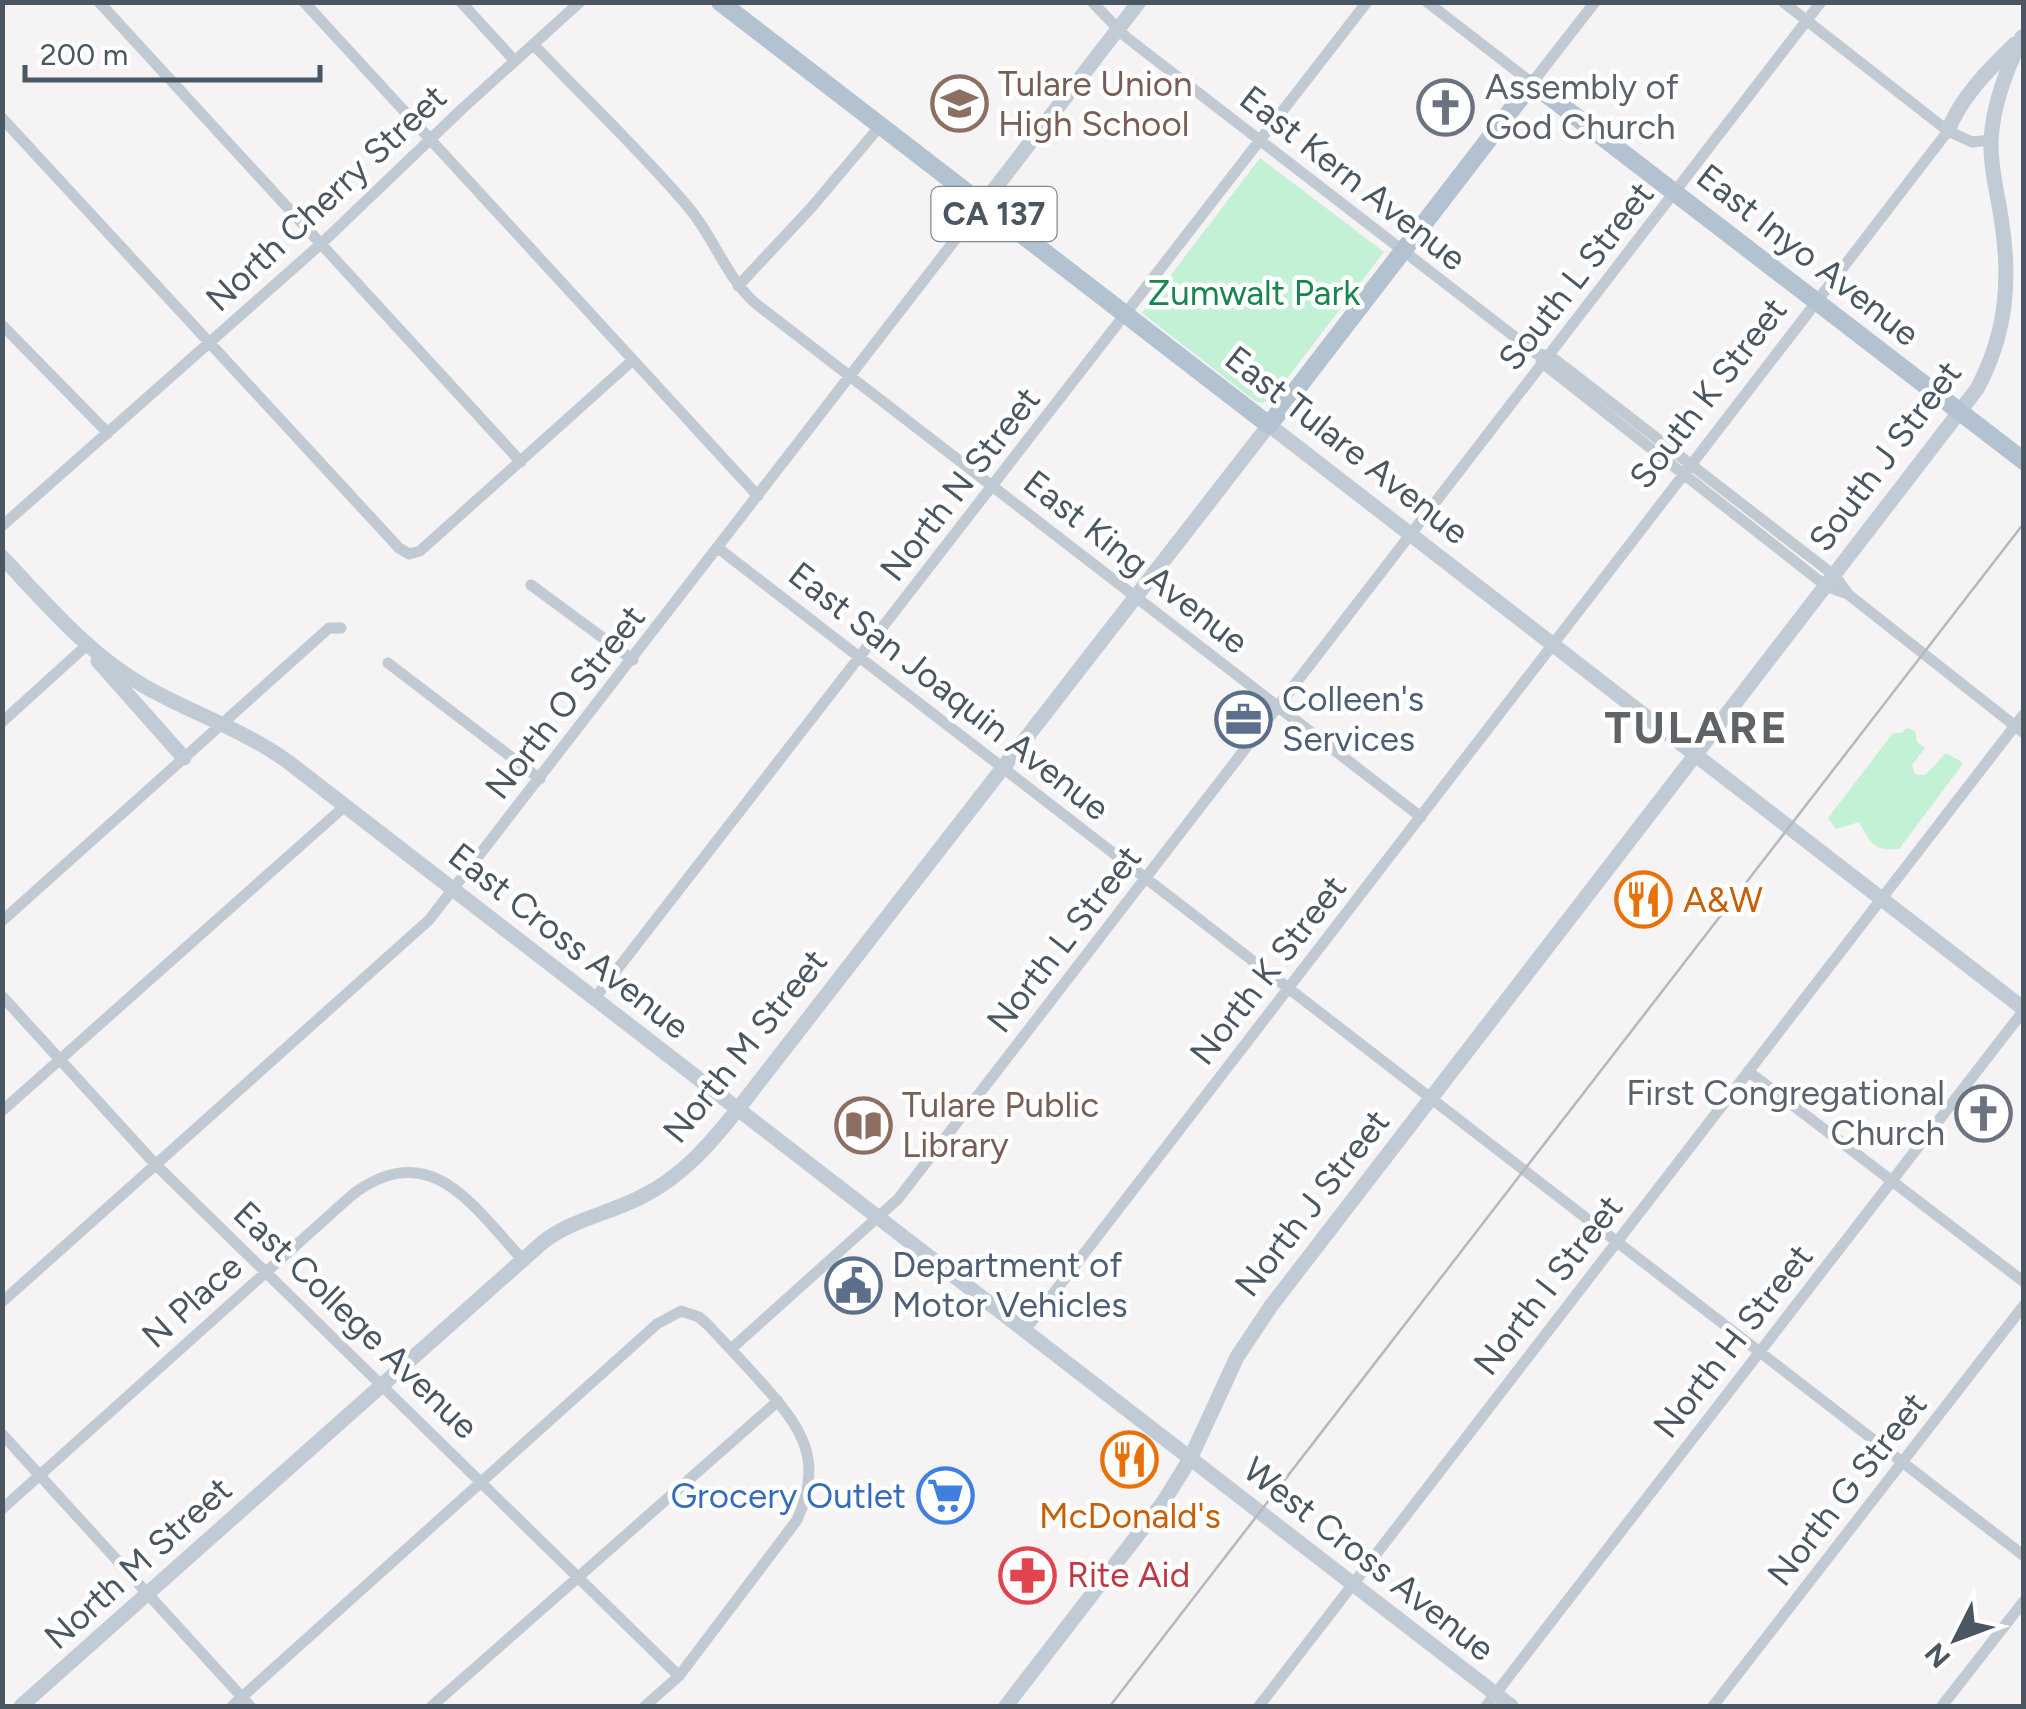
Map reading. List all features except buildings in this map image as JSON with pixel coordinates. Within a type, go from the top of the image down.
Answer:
[{"type":"main road","name":"East Tulare Avenue","points":[[720,2],[1269,426]]},
{"type":"main road","name":"East Inyo Avenue","points":[[1532,84],[2024,462]]},
{"type":"main road","points":[[1269,426],[1532,84]]},
{"type":"street","points":[[99,2],[521,462]]},
{"type":"street","points":[[304,2],[758,496]]},
{"type":"street","points":[[461,2],[515,61]]},
{"type":"street","name":"North Cherry Street","points":[[2,526],[322,243],[580,2]]},
{"type":"street","name":"East Kern Avenue","points":[[1092,2],[1118,30],[1259,141],[1849,594],[2019,730]]},
{"type":"street","points":[[982,204],[1139,2]]},
{"type":"street","name":"North N Street","points":[[595,998],[1367,2]]},
{"type":"street","name":"East Inyo Avenue","points":[[1427,2],[1532,84]]},
{"type":"street","points":[[1532,84],[1595,2]]},
{"type":"street","points":[[1783,2],[1948,132],[1972,142],[1991,140]]},
{"type":"street","name":"South L Street","points":[[1410,535],[1543,358],[1822,2]]},
{"type":"street","points":[[1948,132],[1954,116],[1979,83],[2023,36]]},
{"type":"street","name":"South J Street","points":[[1696,756],[1960,412],[1990,365],[2005,311],[2006,251],[1991,140],[1998,98],[2023,36]]},
{"type":"street","name":"East King Avenue","points":[[533,44],[689,208],[738,286],[755,303],[1421,817]]},
{"type":"street","points":[[3,119],[399,548],[409,554],[420,551],[633,360]]},
{"type":"street","points":[[738,286],[880,126]]},
{"type":"street","name":"South K Street","points":[[1552,644],[1948,132]]},
{"type":"street","name":"North O Street","points":[[2,1302],[413,937],[455,890],[982,204]]},
{"type":"street","points":[[2,324],[108,433]]},
{"type":"street","name":"East Tulare Avenue","points":[[1269,426],[2024,1010]]},
{"type":"street","name":"North M Street","points":[[21,1706],[522,1259],[568,1226],[662,1186],[703,1152],[1269,426]]},
{"type":"street","name":"North L Street","points":[[731,1349],[898,1198],[1410,535]]},
{"type":"street","name":"East San Joaquin Avenue","points":[[718,548],[2024,1556]]},
{"type":"street","name":"East Cross Avenue","points":[[2,557],[87,646],[141,684],[275,753],[1190,1459]]},
{"type":"street","points":[[530,585],[633,660]]},
{"type":"street","points":[[2,921],[329,628],[341,628]]},
{"type":"street","name":"North K Street","points":[[1026,1329],[1552,644]]},
{"type":"street","points":[[2,722],[87,646],[117,686],[184,758]]},
{"type":"street","points":[[388,663],[540,779]]},
{"type":"street","name":"North I Street","points":[[1259,1706],[1882,898],[2019,730],[2024,714]]},
{"type":"street","name":"North J Street","points":[[1006,1706],[1135,1540],[1190,1459],[1222,1385],[1256,1325],[1696,756]]},
{"type":"street","points":[[2,1111],[345,806]]},
{"type":"street","name":"East College Avenue","points":[[2,996],[156,1165],[679,1676]]},
{"type":"street","name":"North H Street","points":[[1491,1700],[2024,1010]]},
{"type":"street","points":[[1748,1071],[2024,1282]]},
{"type":"street","name":"N Place","points":[[2,1508],[371,1181],[406,1170],[451,1186],[522,1259]]},
{"type":"street","name":"North G Street","points":[[1714,1706],[2024,1305]]},
{"type":"street","points":[[2,1434],[148,1594],[241,1704],[671,1314],[681,1311],[700,1317],[778,1401],[802,1434],[810,1466],[808,1492],[796,1520],[679,1676],[645,1706]]},
{"type":"street","points":[[432,1706],[778,1401]]},
{"type":"street","name":"West Cross Avenue","points":[[1190,1459],[1354,1584],[1491,1700],[1511,1706]]},
{"type":"street","points":[[1942,1706],[2024,1601]]},
{"type":"green space","name":"Zumwalt Park","points":[[1260,158],[1384,252],[1272,398],[1263,403],[1255,401],[1142,313]]},
{"type":"green space","points":[[1907,728],[1915,731],[1917,742],[1925,748],[1912,765],[1915,774],[1925,775],[1946,753],[1962,765],[1899,849],[1874,845],[1859,822],[1836,829],[1828,818],[1893,733],[1902,733]]},
{"type":"railway","points":[[1110,1706],[2024,523]]},
{"type":"place","name":"Tulare Union High School","points":[[959,104]]},
{"type":"place","name":"Assembly of God Church","points":[[1446,107]]},
{"type":"place","name":"Colleen's Services","points":[[1243,719]]},
{"type":"place","name":"A&W","points":[[1644,900]]},
{"type":"place","name":"First Congregational Church","points":[[1984,1113]]},
{"type":"place","name":"Tulare Public Library","points":[[863,1125]]},
{"type":"place","name":"Department of Motor Vehicles","points":[[853,1285]]},
{"type":"place","name":"McDonald's","points":[[1130,1460]]},
{"type":"place","name":"Grocery Outlet","points":[[945,1496]]},
{"type":"place","name":"Rite Aid","points":[[1028,1575]]},
{"type":"district","name":"TULARE","points":[[1697,727]]}]
